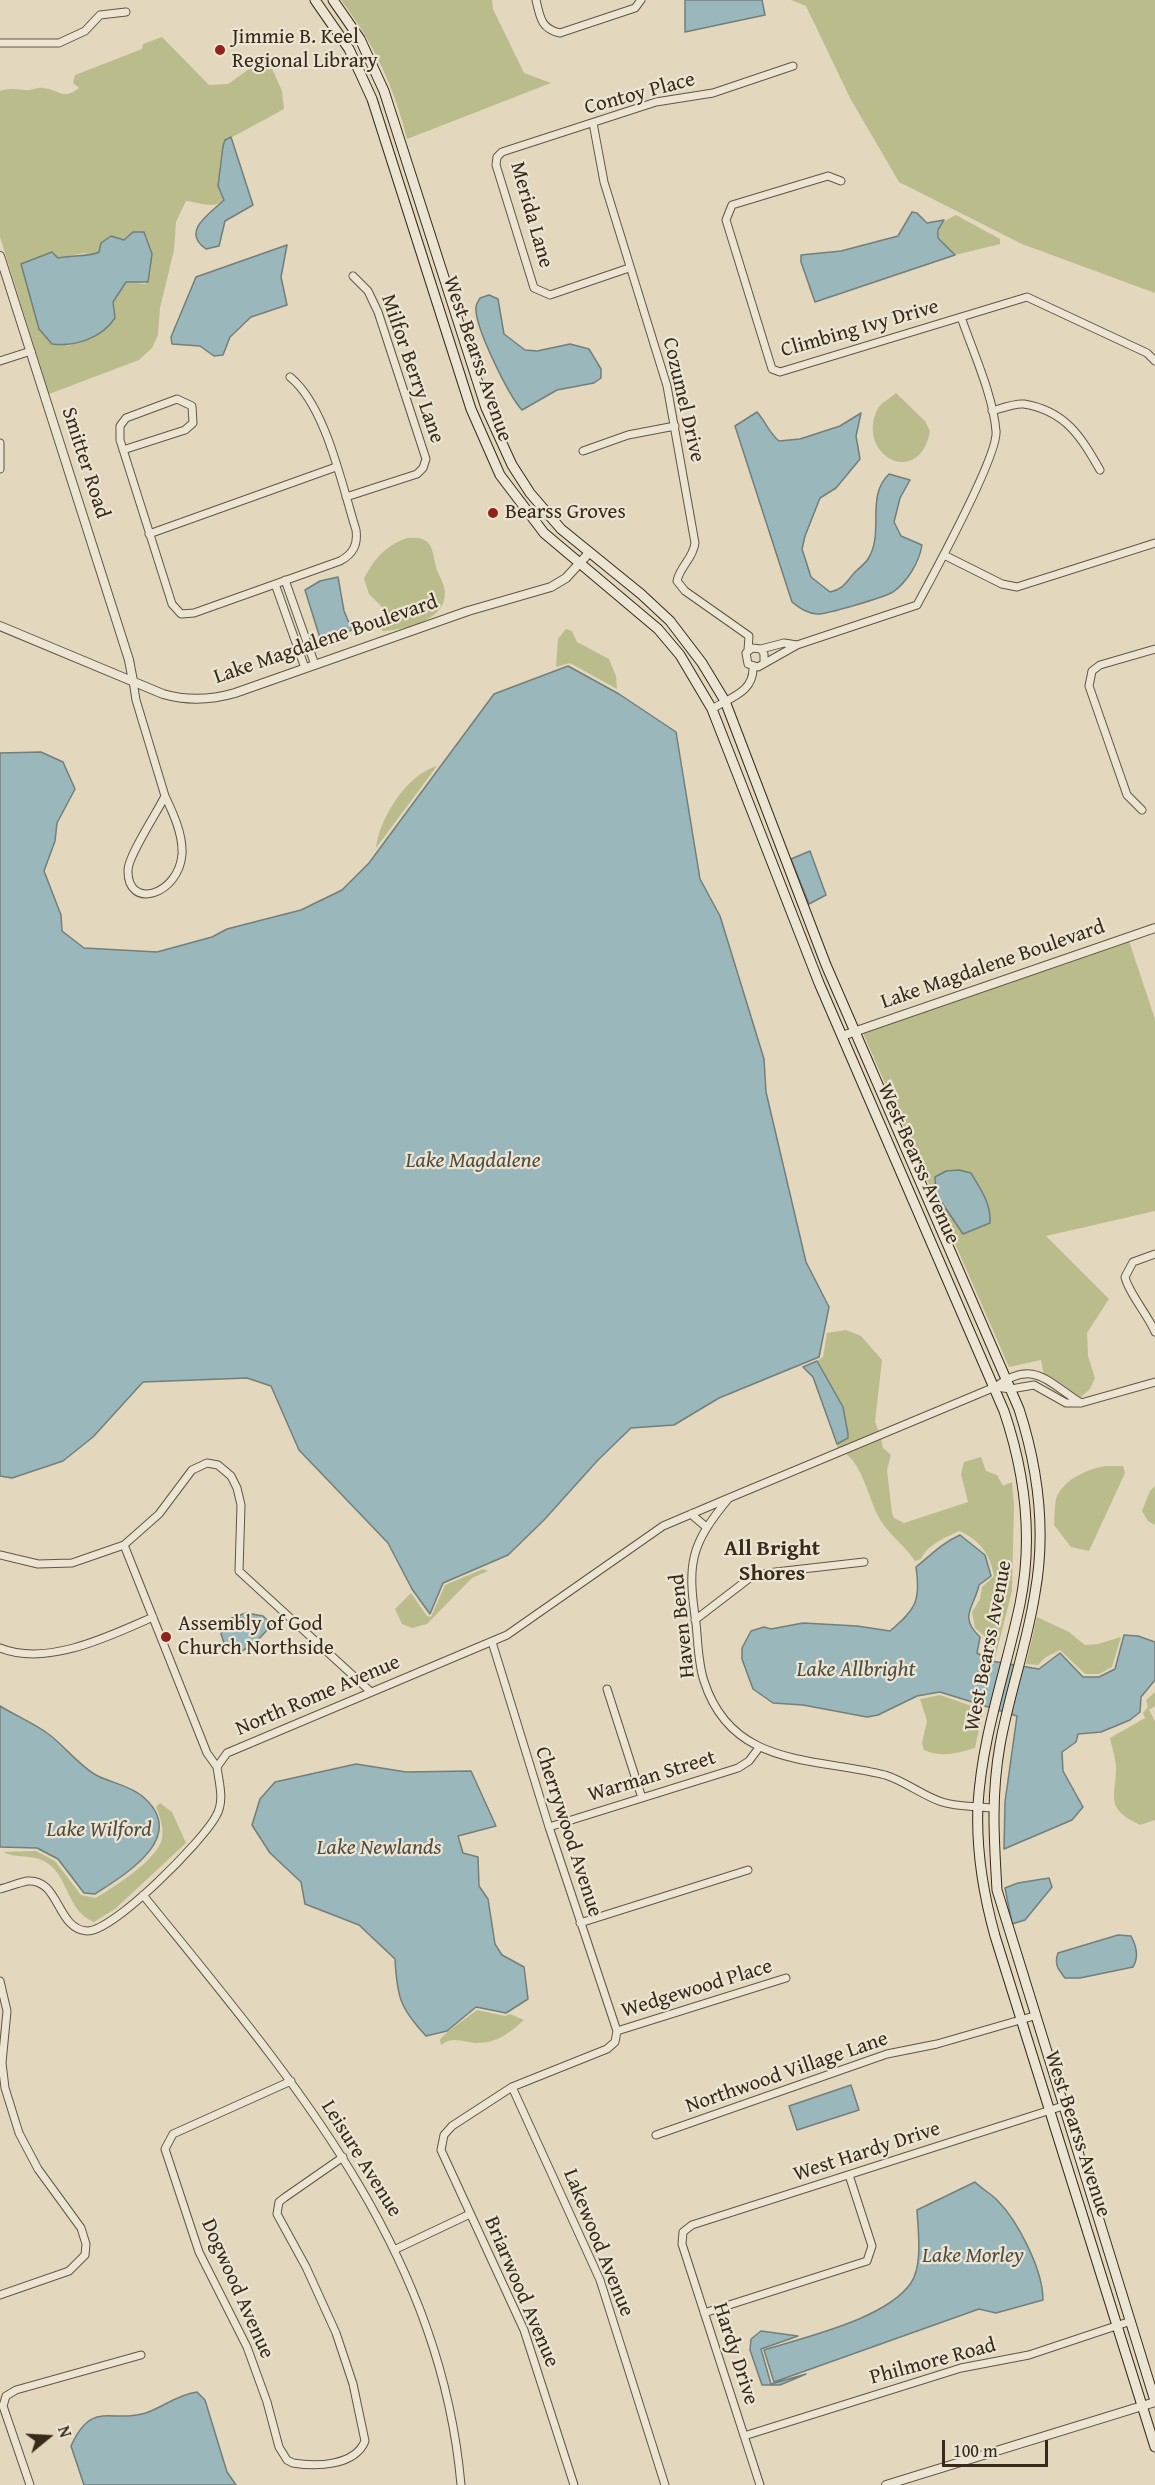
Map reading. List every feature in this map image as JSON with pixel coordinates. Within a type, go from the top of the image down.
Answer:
[{"type":"main road","name":"West Bearss Avenue","points":[[315,0],[345,44],[372,99],[471,409],[490,456],[529,516],[579,564],[640,611],[658,629],[680,655],[712,709],[808,956],[995,1387],[1014,1441],[1023,1491],[1026,1529],[1024,1574],[1007,1659],[993,1710],[978,1806],[978,1831],[984,1888],[999,1948],[1155,2447]]},
{"type":"main road","name":"West Bearss Avenue","points":[[333,0],[360,39],[384,91],[486,408],[502,447],[540,506],[588,554],[663,613],[690,646],[725,701],[821,954],[1011,1389],[1028,1440],[1037,1489],[1040,1534],[1038,1575],[1000,1744],[992,1808],[997,1890],[1011,1944],[1155,2402]]},
{"type":"street","points":[[536,0],[541,22],[549,30],[560,33],[635,8],[641,0]]},
{"type":"street","points":[[0,43],[59,43],[85,31],[100,15],[126,12]]},
{"type":"street","name":"Contoy Place","points":[[497,157],[502,152],[656,102],[713,93],[793,66]]},
{"type":"street","name":"Cozumel Drive","points":[[592,123],[604,182],[667,386],[675,426],[695,543],[694,554],[679,573],[677,581],[685,591],[749,636],[748,650]]},
{"type":"street","name":"Merida Lane","points":[[497,157],[496,165],[534,288],[542,294],[550,295],[629,268]]},
{"type":"street","name":"Climbing Ivy Drive","points":[[841,181],[828,176],[732,205],[726,213],[726,220],[772,369],[780,372],[1027,297],[1147,353],[1155,361]]},
{"type":"street","name":"Smitter Road","points":[[0,256],[129,660],[133,681]]},
{"type":"street","name":"Milfor Berry Lane","points":[[346,497],[417,474],[423,468],[426,459],[378,312],[368,291],[352,276]]},
{"type":"street","points":[[753,667],[797,645],[917,605],[944,555],[996,443],[992,411],[961,317]]},
{"type":"street","points":[[0,361],[31,351]]},
{"type":"street","points":[[123,450],[185,430],[194,418],[192,406],[177,399],[126,418],[119,431],[123,450],[172,604],[181,614],[194,613],[339,561],[353,551],[357,537],[346,497],[313,405],[304,390],[290,377]]},
{"type":"street","points":[[992,411],[1023,404],[1063,419],[1079,434],[1100,470]]},
{"type":"street","points":[[583,451],[628,435],[675,426]]},
{"type":"street","points":[[0,443],[0,469]]},
{"type":"street","points":[[149,534],[336,468]]},
{"type":"street","points":[[944,555],[1002,584],[1017,587],[1155,543]]},
{"type":"street","name":"Lake Magdalene Boulevard","points":[[0,626],[173,697],[213,698],[468,611],[551,587],[566,578],[588,554]]},
{"type":"street","points":[[285,580],[315,665]]},
{"type":"street","points":[[274,584],[305,668]]},
{"type":"street","points":[[287,618],[297,614]]},
{"type":"street","points":[[712,709],[747,689],[754,679],[753,667],[746,660],[748,650],[784,643],[797,645]]},
{"type":"street","points":[[760,649],[764,654],[764,661]]},
{"type":"street","points":[[1142,810],[1128,795],[1089,686],[1092,671],[1100,665],[1155,649]]},
{"type":"street","points":[[133,681],[136,700],[178,831],[182,854],[168,885],[161,892],[150,895],[134,888],[128,871],[129,864],[165,796]]},
{"type":"street","name":"Lake Magdalene Boulevard","points":[[842,1036],[1155,928]]},
{"type":"street","points":[[1155,1254],[1133,1262],[1125,1277],[1155,1332]]},
{"type":"street","name":"Haven Bend","points":[[992,1808],[944,1803],[887,1776],[799,1760],[758,1749],[731,1729],[711,1701],[703,1678],[692,1592],[693,1555],[705,1526],[729,1498],[995,1387],[1006,1379],[1025,1372],[1035,1373],[1081,1403]]},
{"type":"street","points":[[1081,1403],[1155,1382]]},
{"type":"street","name":"Haven Bend","points":[[995,1387],[1011,1389],[1034,1385],[1066,1403],[1081,1403]]},
{"type":"street","points":[[1053,1395],[1057,1388]]},
{"type":"street","points":[[0,1555],[38,1564],[72,1563],[124,1545],[159,1514],[192,1470],[207,1463],[218,1465],[231,1476],[241,1505],[238,1571],[371,1692]]},
{"type":"street","name":"North Rome Avenue","points":[[217,1767],[227,1753],[250,1741],[492,1642],[518,1629],[663,1526],[729,1498]]},
{"type":"street","points":[[691,1514],[705,1526]]},
{"type":"street","points":[[0,1889],[28,1881],[39,1883],[51,1892],[66,1920],[75,1927],[88,1931],[100,1928],[143,1895],[207,1830],[217,1815],[222,1797],[217,1767],[207,1753],[124,1545]]},
{"type":"street","points":[[695,1620],[751,1577],[767,1573],[864,1562]]},
{"type":"street","points":[[1024,1574],[1038,1575]]},
{"type":"street","points":[[0,1648],[28,1653],[74,1648],[153,1617]]},
{"type":"street","name":"Cherrywood Avenue","points":[[492,1642],[549,1827],[616,2031]]},
{"type":"street","points":[[608,1689],[642,1798]]},
{"type":"street","name":"Warman Street","points":[[549,1827],[738,1768],[749,1761],[758,1749]]},
{"type":"street","points":[[580,1923],[748,1870]]},
{"type":"street","name":"Leisure Avenue","points":[[143,1895],[256,2033],[291,2080],[343,2157],[396,2249],[425,2321],[444,2386],[453,2422],[461,2485]]},
{"type":"street","points":[[999,1948],[1011,1944]]},
{"type":"street","name":"Wedgewood Place","points":[[616,2031],[786,1978]]},
{"type":"street","points":[[0,1982],[7,2011],[2,2063],[5,2088],[19,2133],[38,2169],[71,2212],[86,2244],[85,2255],[69,2271],[0,2295]]},
{"type":"street","name":"Northwood Village Lane","points":[[656,2135],[887,2054],[937,2044],[1034,2016]]},
{"type":"street","points":[[512,2087],[607,2049],[615,2042],[616,2031]]},
{"type":"street","name":"Dogwood Avenue","points":[[291,2080],[173,2134],[166,2143],[166,2155],[199,2252],[254,2363],[282,2455],[287,2460],[299,2464],[341,2461],[357,2455],[364,2441],[359,2407],[327,2312],[279,2219],[277,2208],[284,2198],[343,2157]]},
{"type":"street","name":"Briarwood Avenue","points":[[512,2087],[452,2126],[444,2135],[441,2150],[528,2339],[574,2485]]},
{"type":"street","name":"Lakewood Avenue","points":[[512,2087],[600,2280],[664,2485]]},
{"type":"street","name":"West Hardy Drive","points":[[683,2232],[692,2225],[1063,2106]]},
{"type":"street","points":[[704,2313],[867,2261],[872,2246],[849,2175]]},
{"type":"street","points":[[1081,2206],[1093,2202]]},
{"type":"street","points":[[396,2249],[470,2214]]},
{"type":"street","name":"Hardy Drive","points":[[683,2232],[682,2244],[760,2485]]},
{"type":"street","name":"Philmore Road","points":[[744,2436],[961,2368],[1029,2355],[1131,2321]]},
{"type":"street","points":[[30,2485],[3,2406],[6,2396],[16,2390],[141,2355]]},
{"type":"street","points":[[886,2485],[911,2481],[1155,2402]]},
{"type":"green space","points":[[341,0],[492,0],[493,9],[524,73],[551,83],[407,139],[396,101],[382,66]]},
{"type":"green space","points":[[791,0],[1155,0],[1155,293],[1022,244],[899,182],[850,98],[806,6]]},
{"type":"green space","points":[[162,37],[209,85],[228,84],[262,60],[270,64],[282,91],[284,109],[225,141],[221,165],[224,200],[215,205],[186,201],[176,222],[174,250],[160,308],[158,335],[152,348],[139,360],[49,394],[0,237],[0,91],[41,88],[68,94],[79,88],[73,83],[75,75],[142,49],[143,44]],"holes":[[[133,232],[143,232],[152,254],[146,284],[126,282],[113,302],[115,319],[113,322],[94,337],[67,346],[58,258],[84,253],[93,255],[116,238],[124,240]]]},
{"type":"green space","points":[[956,215],[1000,239],[1000,244],[955,255],[938,238],[943,223]]},
{"type":"green space","points":[[896,393],[925,421],[930,431],[924,449],[914,459],[902,462],[891,459],[881,451],[874,440],[873,425],[878,408]]},
{"type":"green space","points":[[407,538],[423,539],[430,546],[444,587],[443,603],[438,611],[422,622],[402,629],[382,631],[380,620],[387,612],[369,594],[364,579],[381,554],[392,545]]},
{"type":"green space","points":[[566,629],[572,631],[577,642],[609,659],[616,676],[617,689],[570,663],[556,667],[558,639]]},
{"type":"green space","points":[[437,766],[376,848],[378,836],[396,799],[415,778]]},
{"type":"green space","points":[[1129,941],[1155,1019],[1155,1211],[1046,1236],[1109,1299],[1087,1333],[1088,1356],[1095,1378],[1090,1389],[1080,1398],[1044,1375],[1041,1360],[1009,1367],[863,1033]]},
{"type":"green space","points":[[846,1330],[861,1336],[882,1360],[875,1422],[879,1432],[838,1449],[837,1444],[848,1434],[843,1407],[817,1361],[823,1357],[827,1333]]},
{"type":"green space","points":[[881,1439],[883,1448],[891,1455],[887,1470],[892,1513],[894,1518],[904,1523],[968,1502],[961,1474],[964,1462],[981,1457],[986,1471],[997,1475],[1003,1486],[1012,1482],[1014,1506],[1012,1591],[995,1658],[982,1652],[984,1636],[975,1628],[972,1612],[980,1599],[982,1587],[994,1576],[987,1554],[978,1543],[959,1531],[937,1542],[921,1559],[915,1561],[881,1521],[856,1465],[846,1454]]},
{"type":"green space","points":[[1105,1466],[1123,1466],[1125,1473],[1089,1551],[1071,1547],[1054,1525],[1057,1496],[1071,1480]]},
{"type":"green space","points":[[1155,1486],[1155,1525],[1148,1521],[1142,1511],[1150,1491]]},
{"type":"green space","points":[[483,1569],[488,1571],[472,1578],[427,1624],[412,1628],[402,1624],[395,1609],[411,1593],[427,1616],[431,1617],[445,1585]]},
{"type":"green space","points":[[1037,1617],[1069,1632],[1085,1645],[1098,1644],[1121,1637],[1112,1667],[1099,1674],[1085,1674],[1060,1650],[1046,1657],[1038,1665],[1026,1664]]},
{"type":"green space","points":[[1155,1692],[1155,1706],[1149,1710],[1155,1721],[1155,1820],[1140,1825],[1121,1813],[1114,1801],[1116,1766],[1110,1738],[1145,1718],[1143,1713],[1148,1707],[1146,1700]]},
{"type":"green space","points":[[940,1695],[983,1710],[975,1748],[943,1754],[924,1750],[922,1743],[927,1721],[920,1699]]},
{"type":"green space","points":[[160,1803],[172,1812],[186,1843],[115,1909],[94,1922],[78,1910],[52,1867],[39,1859],[3,1852],[36,1851],[55,1861],[81,1895],[96,1898],[134,1872],[152,1856],[162,1839],[160,1818],[156,1807]]},
{"type":"green space","points":[[477,2010],[505,2016],[510,2014],[524,2020],[509,2033],[485,2043],[450,2040],[441,2045],[442,2037]]},
{"type":"water","points":[[685,0],[762,0],[765,15],[685,32]]},
{"type":"water","points":[[231,137],[253,205],[225,221],[219,246],[206,249],[196,236],[197,229],[206,216],[224,200],[218,186],[223,146],[225,140]]},
{"type":"water","points":[[912,212],[917,213],[927,223],[944,220],[938,230],[938,238],[955,255],[815,302],[801,262],[801,255],[841,251],[898,236]]},
{"type":"water","points":[[133,232],[144,232],[152,254],[148,282],[126,282],[113,302],[115,318],[103,331],[87,340],[70,344],[52,344],[39,329],[21,264],[52,252],[58,258],[95,254],[99,252],[101,243],[111,236],[124,240]]},
{"type":"water","points":[[287,245],[281,277],[287,305],[251,317],[230,337],[223,355],[214,356],[200,346],[172,344],[171,337],[196,277]]},
{"type":"water","points":[[489,295],[498,299],[504,334],[525,350],[537,351],[570,344],[589,349],[601,369],[601,378],[594,383],[557,390],[522,410],[501,376],[486,344],[477,316],[476,306],[480,298]]},
{"type":"water","points":[[757,412],[779,441],[800,439],[840,426],[861,413],[856,436],[860,459],[836,488],[820,498],[802,549],[811,577],[830,592],[839,589],[865,563],[873,549],[876,504],[882,483],[889,474],[910,480],[900,498],[894,522],[901,536],[922,545],[912,571],[893,592],[822,614],[806,611],[792,602],[735,426]]},
{"type":"water","points":[[338,577],[344,611],[352,630],[327,640],[320,638],[305,590],[320,581]]},
{"type":"water","name":"Lake Magdalene","points":[[568,666],[619,694],[676,732],[700,879],[720,916],[764,1059],[766,1092],[806,1262],[829,1307],[819,1357],[719,1398],[674,1425],[631,1428],[508,1555],[443,1583],[430,1614],[412,1589],[388,1543],[299,1450],[271,1386],[247,1378],[143,1382],[93,1437],[63,1461],[12,1478],[0,1476],[0,753],[41,752],[63,762],[75,789],[57,823],[55,841],[44,871],[61,915],[62,931],[84,948],[157,952],[212,937],[227,929],[301,910],[342,890],[369,863],[494,694]]},
{"type":"water","points":[[810,851],[826,895],[809,904],[791,859]]},
{"type":"water","points":[[959,1170],[971,1173],[985,1197],[990,1216],[990,1223],[963,1234],[936,1194],[935,1177],[946,1171]]},
{"type":"water","points":[[817,1361],[843,1407],[848,1438],[837,1444],[813,1377],[803,1367]]},
{"type":"water","name":"Lake Allbright","points":[[960,1535],[985,1555],[991,1576],[979,1585],[969,1617],[973,1630],[980,1637],[977,1653],[991,1661],[1039,1669],[1060,1653],[1083,1677],[1099,1677],[1115,1669],[1124,1635],[1138,1636],[1155,1642],[1155,1680],[1141,1697],[1140,1712],[1130,1720],[1101,1732],[1078,1734],[1076,1742],[1062,1752],[1063,1771],[1083,1807],[1072,1820],[1004,1849],[1005,1802],[1017,1716],[940,1692],[917,1696],[878,1715],[867,1717],[803,1705],[773,1703],[753,1689],[742,1659],[742,1648],[751,1631],[764,1627],[771,1629],[803,1623],[857,1626],[890,1631],[915,1604],[918,1588],[916,1567],[942,1545]]},
{"type":"water","points":[[246,1613],[263,1616],[272,1625],[256,1642],[242,1651],[225,1646],[221,1634],[226,1620]]},
{"type":"water","name":"Lake Wilford","points":[[0,1706],[45,1732],[96,1775],[137,1792],[155,1811],[159,1825],[156,1839],[148,1852],[136,1865],[95,1894],[84,1893],[58,1859],[37,1848],[0,1847]]},
{"type":"water","name":"Lake Newlands","points":[[356,1764],[406,1772],[471,1771],[496,1826],[458,1836],[463,1853],[478,1857],[479,1886],[488,1899],[495,1944],[502,1955],[524,1967],[528,1999],[506,2013],[476,2007],[447,2031],[426,2036],[405,2009],[397,1983],[395,1959],[359,1925],[305,1904],[301,1882],[270,1853],[252,1825],[260,1799],[275,1782]]},
{"type":"water","points":[[1049,1878],[1052,1887],[1025,1920],[1012,1924],[1005,1888],[1018,1883]]},
{"type":"water","points":[[1118,1935],[1131,1936],[1133,1940],[1137,1956],[1133,1967],[1080,1978],[1065,1978],[1056,1960],[1058,1953]]},
{"type":"water","points":[[851,2085],[859,2110],[797,2130],[789,2106]]},
{"type":"water","name":"Lake Morley","points":[[975,2182],[997,2200],[1021,2233],[1039,2275],[1043,2300],[996,2313],[979,2309],[774,2382],[764,2350],[822,2333],[864,2317],[899,2296],[911,2283],[917,2267],[919,2247],[917,2210]]},
{"type":"water","points":[[761,2331],[798,2336],[761,2349],[771,2384],[806,2374],[780,2385],[762,2385],[750,2350],[751,2339]]},
{"type":"water","points":[[197,2392],[205,2400],[227,2472],[236,2485],[84,2485],[71,2446],[87,2423],[103,2416],[134,2416],[146,2413],[184,2395]]},
{"type":"place","name":"Jimmie B. Keel Regional Library","points":[[220,50]]},
{"type":"place","name":"Bearss Groves","points":[[493,513]]},
{"type":"place","name":"Assembly of God Church Northside","points":[[166,1637]]},
{"type":"district","name":"All Bright Shores","points":[[772,1562]]}]
